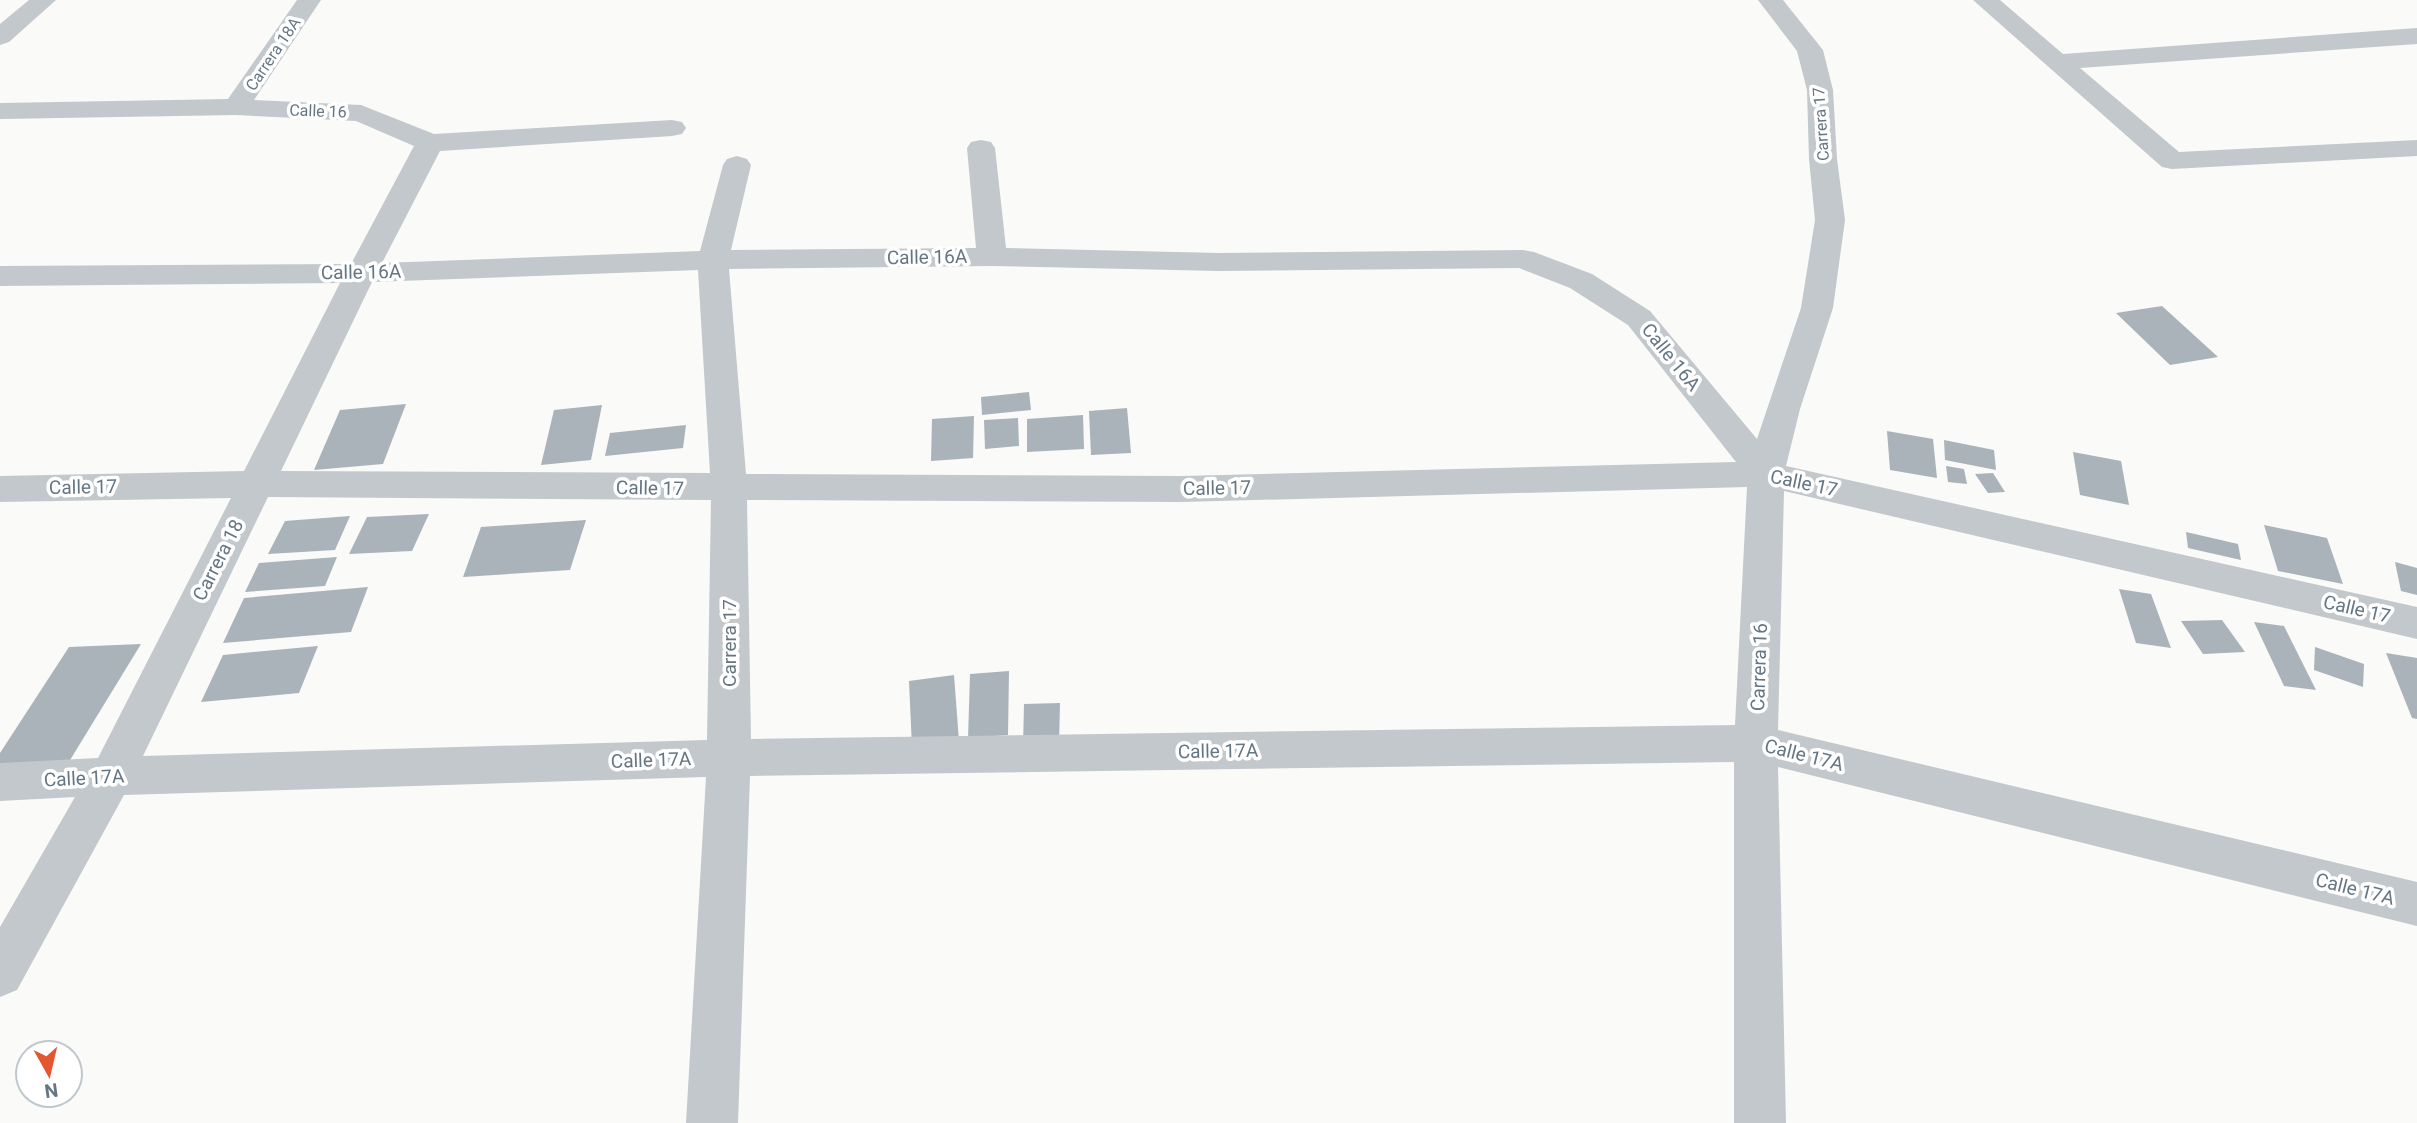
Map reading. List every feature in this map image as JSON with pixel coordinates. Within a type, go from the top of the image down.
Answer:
[{"type":"street","points":[[0,37],[44,0]]},
{"type":"street","name":"Carrera 18A","points":[[236,107],[309,0]]},
{"type":"street","name":"Carrera 17","points":[[1770,0],[1810,50],[1820,90],[1823,159],[1830,220]]},
{"type":"street","points":[[1985,0],[2172,161],[2417,148]]},
{"type":"street","points":[[2057,62],[2417,36]]},
{"type":"street","name":"Calle 16","points":[[0,111],[236,107],[361,113],[430,143],[672,128]]},
{"type":"street","name":"Carrera 18","points":[[0,974],[111,776],[360,273],[430,143]]},
{"type":"street","points":[[981,148],[992,257]]},
{"type":"street","name":"Carrera 17","points":[[712,1123],[729,758],[729,488],[713,260],[737,165]]},
{"type":"street","name":"Carrera 16","points":[[1760,1123],[1756,743],[1766,474],[1783,409],[1817,308],[1830,220]]},
{"type":"street","name":"Calle 16A","points":[[0,276],[360,273],[713,260],[992,257],[1219,262],[1523,259],[1581,281],[1639,318],[1766,474]]},
{"type":"street","name":"Calle 17","points":[[0,489],[257,484],[1182,489],[1766,474],[2417,623]]},
{"type":"street","name":"Calle 17A","points":[[0,782],[111,776],[729,758],[1756,743],[2417,904]]},
{"type":"building","points":[[2162,306],[2218,357],[2170,365],[2116,313]]},
{"type":"building","points":[[1029,392],[1031,410],[982,415],[981,397]]},
{"type":"building","points":[[406,404],[383,464],[314,470],[340,410]]},
{"type":"building","points":[[602,405],[591,460],[541,465],[554,410]]},
{"type":"building","points":[[1127,408],[1131,453],[1091,455],[1089,411]]},
{"type":"building","points":[[1083,415],[1084,449],[1027,452],[1027,419]]},
{"type":"building","points":[[974,416],[973,458],[931,461],[932,419]]},
{"type":"building","points":[[1018,418],[1019,446],[985,449],[984,420]]},
{"type":"building","points":[[686,425],[683,448],[605,456],[610,433]]},
{"type":"building","points":[[1887,431],[1933,439],[1937,478],[1890,470]]},
{"type":"building","points":[[1944,440],[1994,450],[1996,470],[1945,460]]},
{"type":"building","points":[[2073,452],[2121,461],[2129,505],[2080,495]]},
{"type":"building","points":[[1946,466],[1964,469],[1967,484],[1948,482]]},
{"type":"building","points":[[1993,473],[2005,492],[1988,493],[1975,474]]},
{"type":"building","points":[[429,514],[412,551],[349,554],[367,517]]},
{"type":"building","points":[[350,516],[335,550],[268,554],[285,521]]},
{"type":"building","points":[[586,520],[570,570],[463,577],[481,527]]},
{"type":"building","points":[[2264,525],[2327,538],[2343,584],[2278,571]]},
{"type":"building","points":[[2186,532],[2238,544],[2241,560],[2188,548]]},
{"type":"building","points":[[337,557],[325,586],[245,592],[259,563]]},
{"type":"building","points":[[2395,562],[2417,568],[2417,595],[2401,591]]},
{"type":"building","points":[[368,587],[351,632],[223,643],[244,598]]},
{"type":"building","points":[[2119,589],[2151,594],[2171,648],[2136,643]]},
{"type":"building","points":[[2222,620],[2245,652],[2203,654],[2181,621]]},
{"type":"building","points":[[2254,622],[2284,626],[2316,690],[2284,686]]},
{"type":"building","points":[[141,644],[67,765],[0,768],[0,753],[69,647]]},
{"type":"building","points":[[318,646],[299,693],[201,702],[223,655]]},
{"type":"building","points":[[2315,647],[2364,664],[2363,687],[2314,670]]},
{"type":"building","points":[[2386,653],[2417,658],[2417,719],[2412,718]]},
{"type":"building","points":[[1009,671],[1008,735],[968,738],[970,674]]},
{"type":"building","points":[[954,675],[959,741],[912,748],[909,681]]},
{"type":"building","points":[[1060,703],[1059,744],[1023,746],[1024,704]]}]
